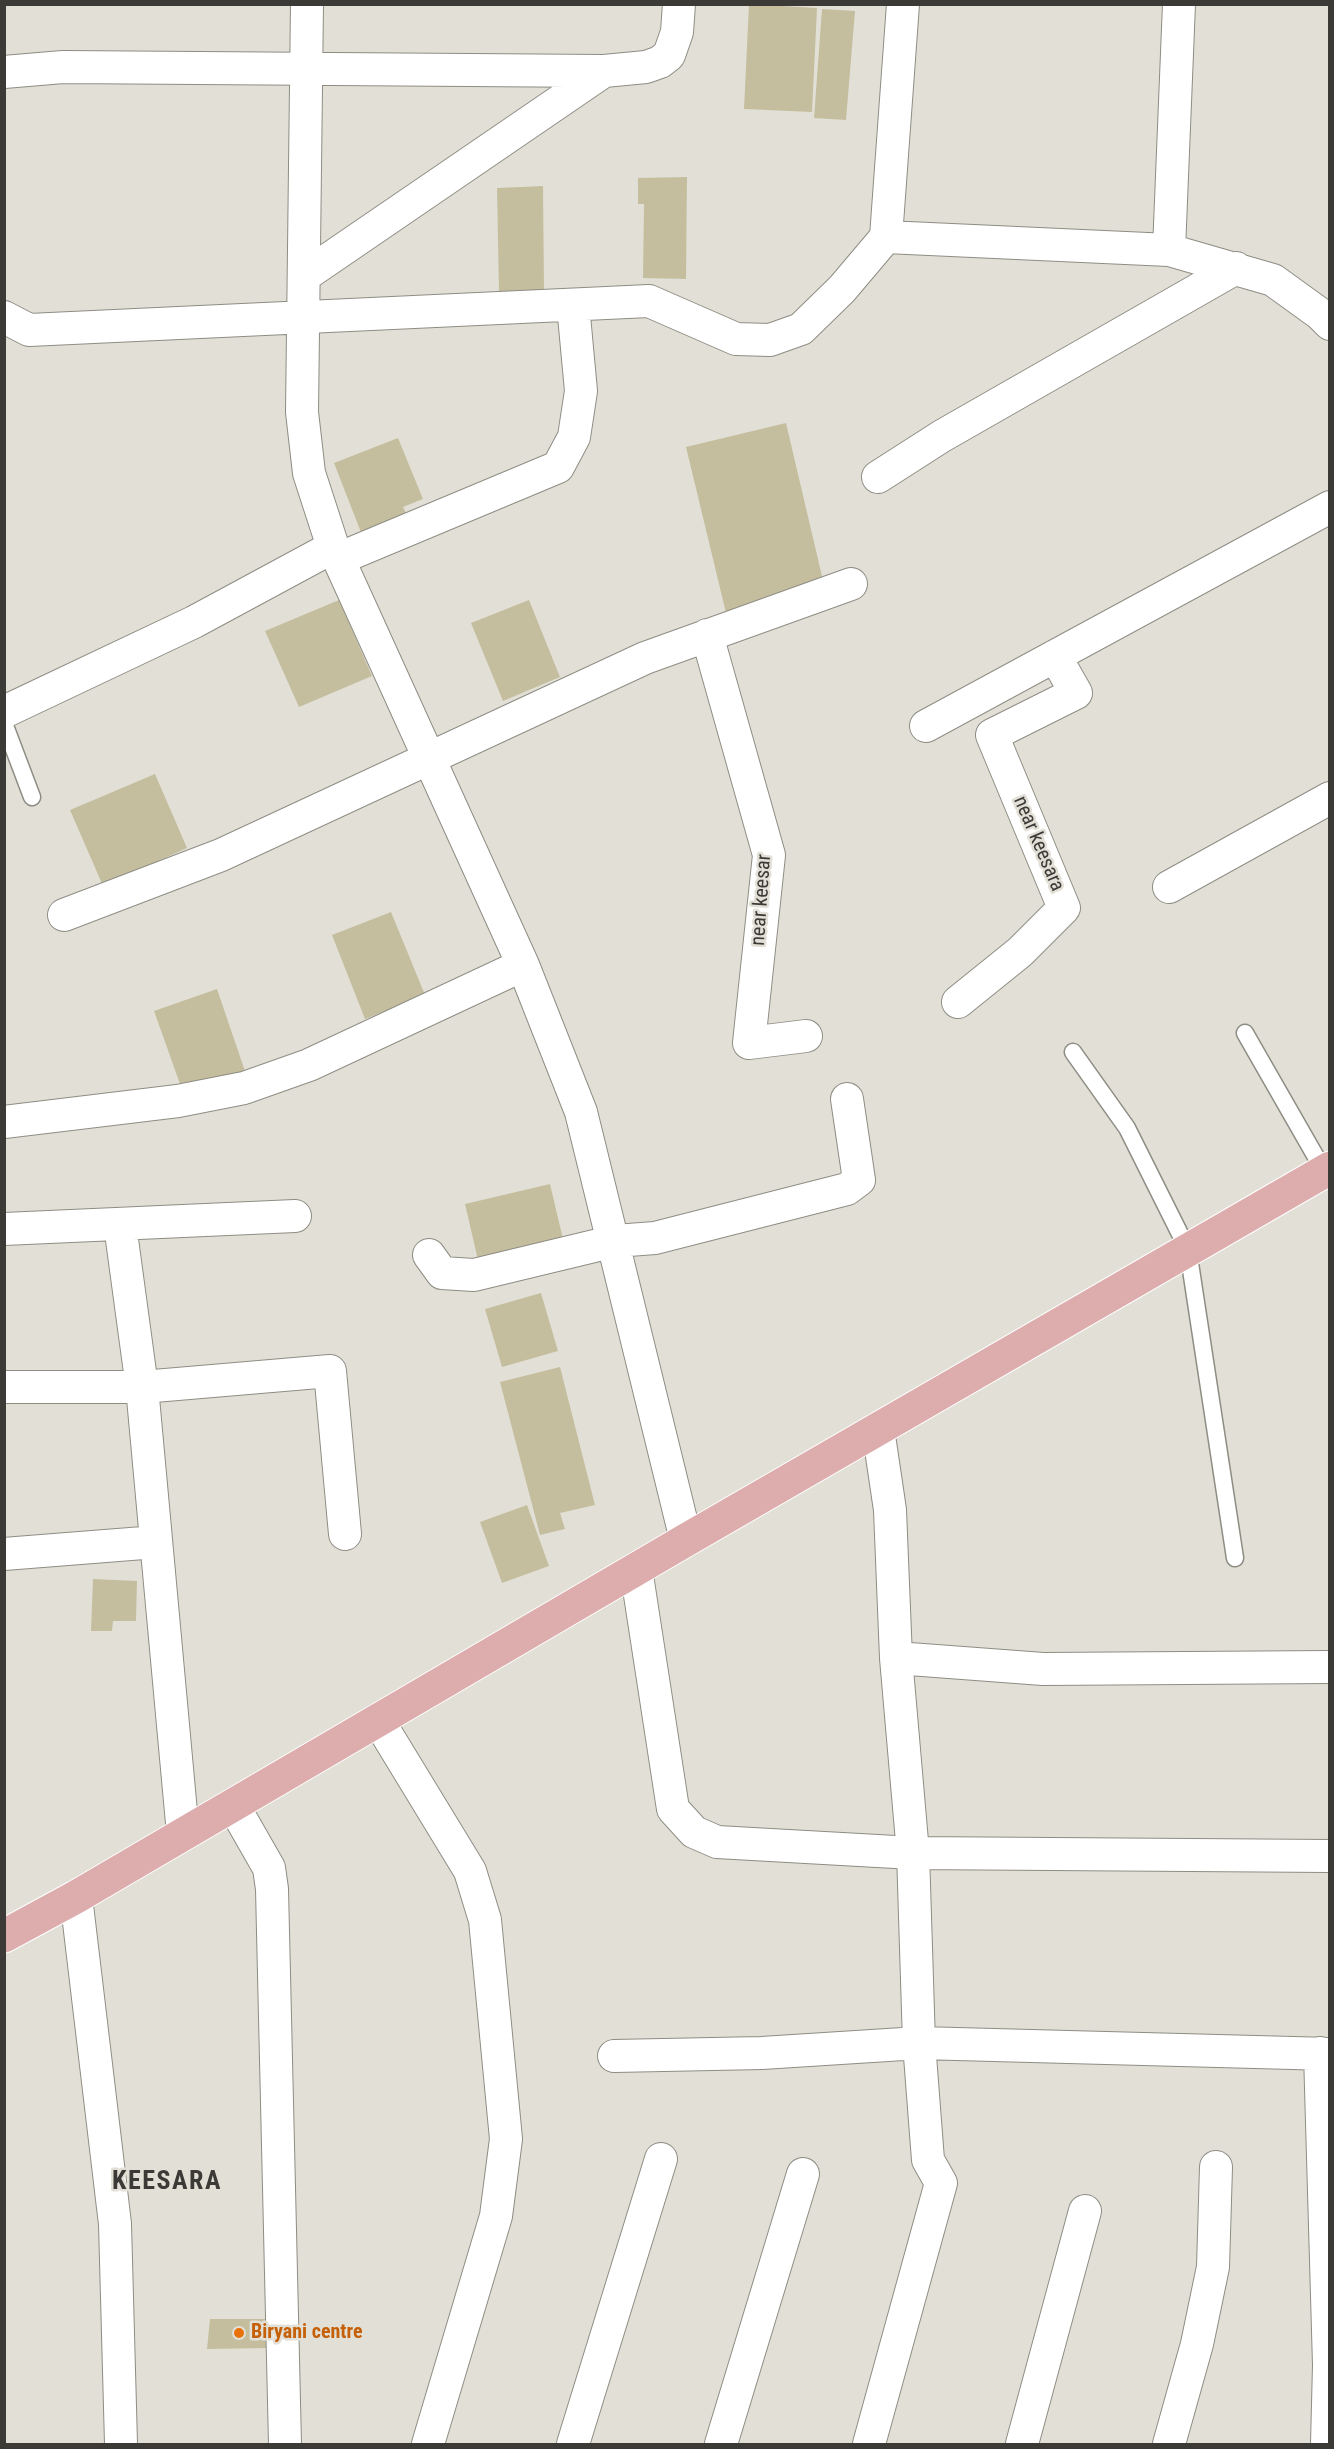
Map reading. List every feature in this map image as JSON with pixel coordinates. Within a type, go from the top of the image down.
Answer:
[{"type":"main road","points":[[4,1936],[76,1897],[636,1569],[1327,1170]]},
{"type":"street","points":[[307,4],[302,412],[309,473],[335,553],[523,965],[581,1112],[615,1241],[686,1540]]},
{"type":"street","points":[[4,72],[63,67],[604,71],[646,67],[660,62],[669,55],[677,32],[679,4]]},
{"type":"street","points":[[4,317],[29,330],[304,319],[649,301],[736,339],[770,340],[801,329],[842,288],[886,237],[903,4]]},
{"type":"street","points":[[1169,250],[1179,4]]},
{"type":"street","points":[[304,276],[604,71]]},
{"type":"street","points":[[886,237],[1169,250],[1273,280],[1320,314],[1329,324]]},
{"type":"street","points":[[878,477],[942,436],[1236,268]]},
{"type":"street","points":[[4,712],[335,553],[558,467],[574,437],[581,392],[573,305]]},
{"type":"street","points":[[927,726],[1329,507]]},
{"type":"street","points":[[64,915],[221,855],[645,658],[851,584]]},
{"type":"street","name":"near keesar","points":[[707,635],[769,855],[749,1043],[806,1036]]},
{"type":"street","name":"near keesara","points":[[958,1002],[1020,952],[1064,908],[992,735],[1076,693],[1055,656]]},
{"type":"street","points":[[1169,887],[1329,798]]},
{"type":"street","points":[[4,1122],[178,1101],[244,1088],[309,1065],[523,965]]},
{"type":"street","points":[[429,1254],[442,1273],[474,1275],[615,1241],[655,1238],[848,1189],[859,1180],[847,1099]]},
{"type":"street","points":[[4,1229],[295,1216]]},
{"type":"street","points":[[120,1225],[142,1387],[183,1834]]},
{"type":"street","points":[[4,1388],[142,1387],[330,1371],[345,1534]]},
{"type":"street","points":[[869,2445],[941,2183],[928,2160],[919,2043],[913,1853],[896,1658],[891,1510],[878,1429]]},
{"type":"street","points":[[4,1554],[156,1542]]},
{"type":"street","points":[[636,1569],[673,1809],[694,1832],[717,1842],[913,1853],[1329,1856]]},
{"type":"street","points":[[896,1658],[1043,1669],[1329,1667]]},
{"type":"street","points":[[378,1720],[470,1872],[485,1920],[506,2139],[496,2216],[428,2445]]},
{"type":"street","points":[[232,1805],[269,1868],[273,1889],[285,2445]]},
{"type":"street","points":[[76,1897],[115,2224],[121,2445]]},
{"type":"street","points":[[614,2056],[762,2053],[919,2043],[1325,2054],[1329,2365],[1327,2445]]},
{"type":"street","points":[[573,2445],[661,2159]]},
{"type":"street","points":[[1169,2445],[1197,2344],[1213,2267],[1216,2167]]},
{"type":"street","points":[[721,2445],[803,2174]]},
{"type":"street","points":[[1022,2445],[1085,2211]]},
{"type":"lane","points":[[4,723],[32,797]]},
{"type":"lane","points":[[1245,1033],[1327,1170]]},
{"type":"lane","points":[[1073,1052],[1127,1128],[1188,1250],[1235,1558]]},
{"type":"building","points":[[749,4],[817,8],[812,112],[744,109]]},
{"type":"building","points":[[822,9],[855,11],[846,120],[814,118]]},
{"type":"building","points":[[687,177],[686,279],[643,278],[644,204],[638,204],[638,178]]},
{"type":"building","points":[[543,186],[544,292],[499,293],[497,188]]},
{"type":"building","points":[[786,423],[825,589],[726,613],[686,447]]},
{"type":"building","points":[[398,438],[423,499],[403,507],[408,517],[362,535],[334,463]]},
{"type":"building","points":[[339,600],[372,676],[299,707],[265,631]]},
{"type":"building","points":[[529,600],[560,677],[503,701],[471,623]]},
{"type":"building","points":[[155,774],[187,848],[103,886],[70,810]]},
{"type":"building","points":[[391,912],[425,995],[365,1019],[332,935]]},
{"type":"building","points":[[217,989],[247,1077],[185,1098],[154,1011]]},
{"type":"building","points":[[550,1184],[563,1239],[478,1260],[465,1204]]},
{"type":"building","points":[[541,1293],[558,1351],[502,1367],[485,1309]]},
{"type":"building","points":[[560,1367],[595,1505],[560,1513],[565,1529],[540,1535],[500,1382]]},
{"type":"building","points":[[527,1505],[549,1566],[502,1583],[480,1522]]},
{"type":"building","points":[[93,1579],[137,1581],[136,1621],[113,1621],[112,1631],[91,1631]]},
{"type":"building","name":"Biryani centre","points":[[210,2319],[270,2319],[270,2348],[207,2349]]},
{"type":"place","name":"Biryani centre","points":[[239,2333]]},
{"type":"district","name":"KEESARA","points":[[167,2182]]}]
